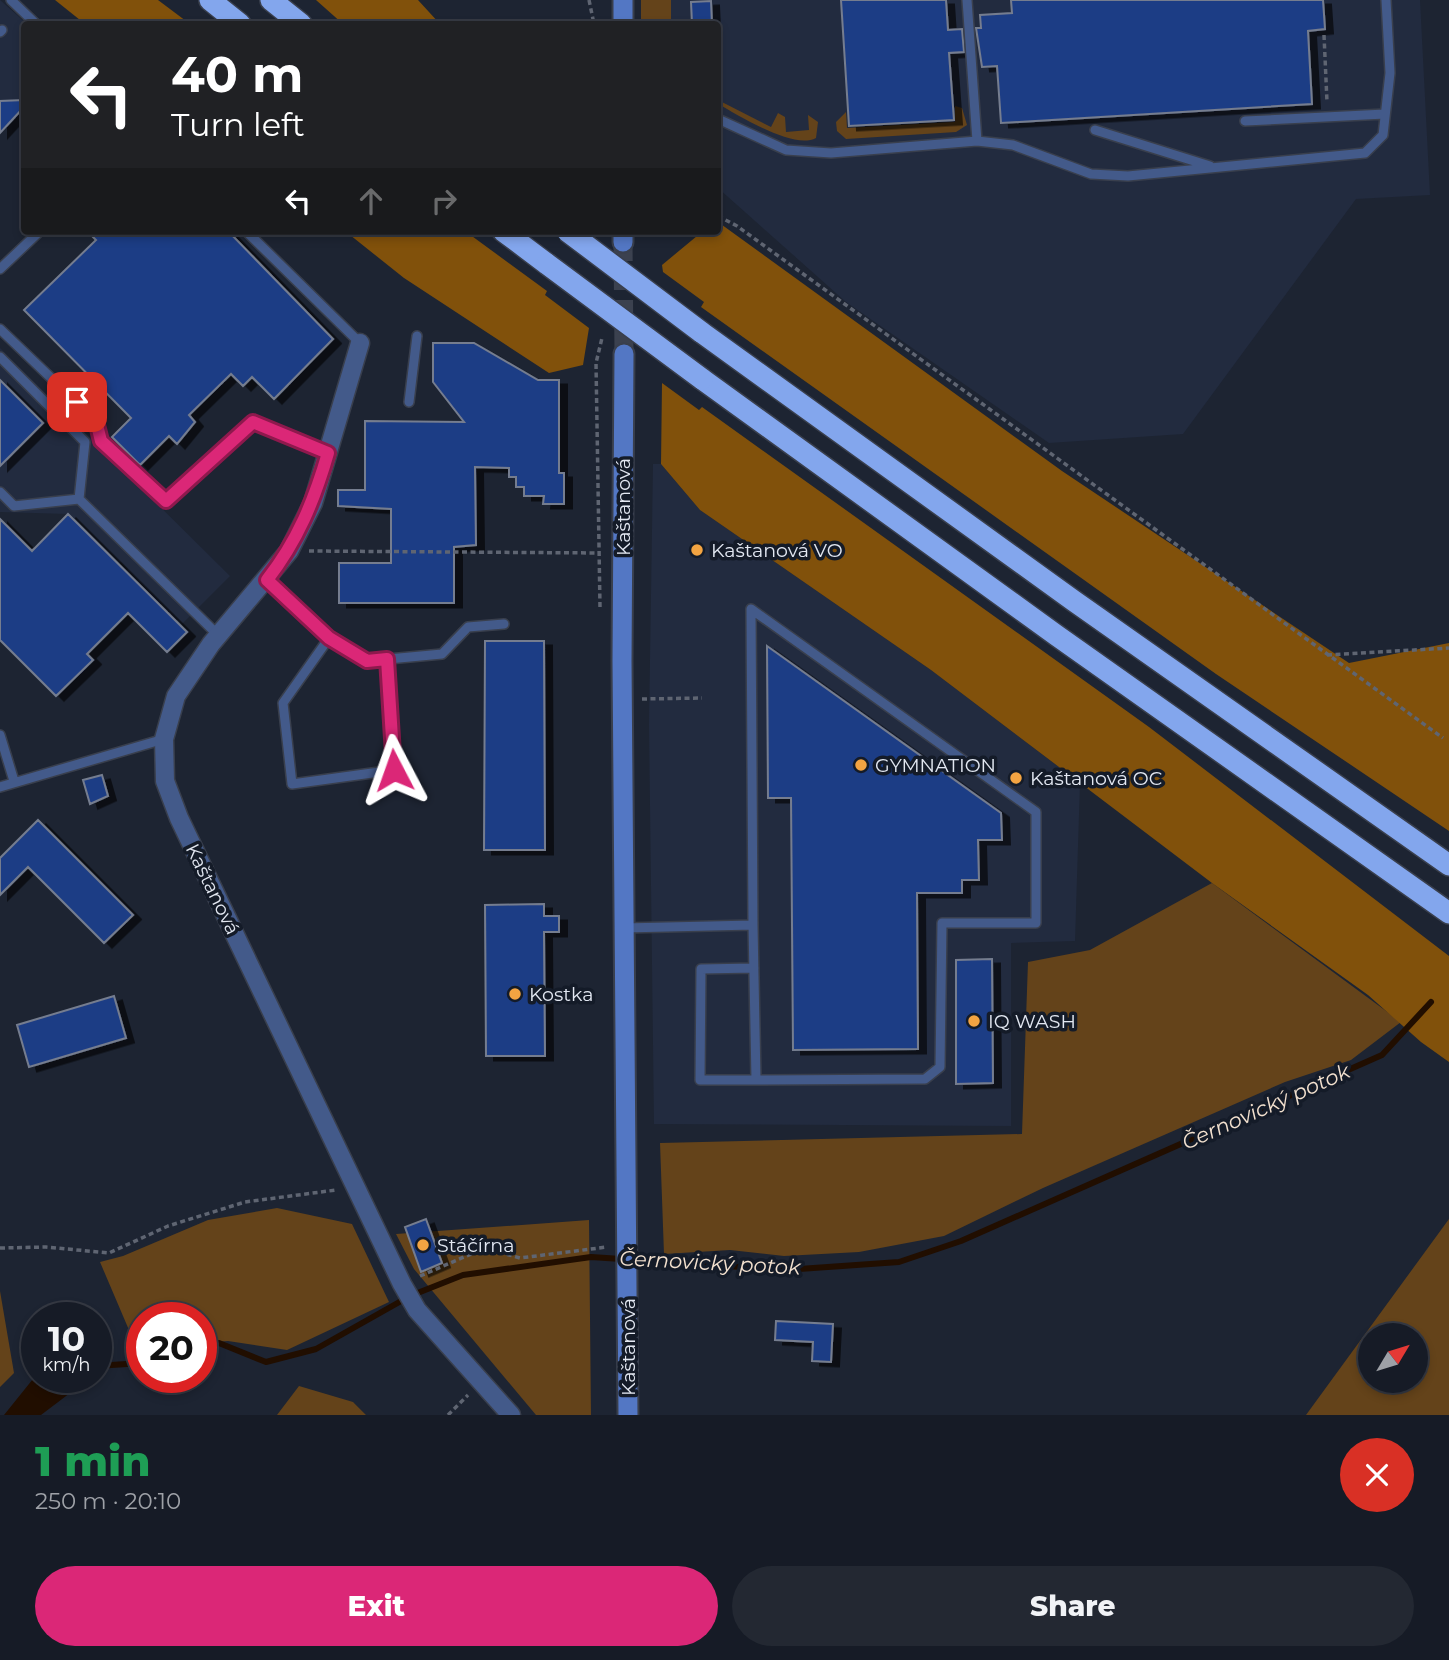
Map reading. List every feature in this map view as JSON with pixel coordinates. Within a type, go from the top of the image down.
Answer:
[{"type":"highway","points":[[210,0],[236,21]]},
{"type":"highway","points":[[271,0],[298,21]]},
{"type":"highway","points":[[508,235],[1056,635],[1449,913]]},
{"type":"highway","points":[[572,235],[701,332],[1062,593],[1449,865]]},
{"type":"main road","points":[[623,0],[623,21]]},
{"type":"main road","name":"Kaštanová","points":[[624,354],[624,928],[628,1415]]},
{"type":"street","name":"Kaštanová","points":[[360,343],[313,503],[289,551],[218,635],[176,696],[164,739],[165,781],[179,818],[401,1284],[417,1310],[512,1415]]},
{"type":"lane","points":[[11,0],[33,21]]},
{"type":"lane","points":[[967,0],[977,141]]},
{"type":"lane","points":[[721,120],[786,150],[831,153],[977,141],[1013,145],[1091,174],[1128,176],[1365,153],[1383,135],[1390,73],[1386,0]]},
{"type":"lane","points":[[1245,121],[1385,114]]},
{"type":"lane","points":[[1095,130],[1216,168]]},
{"type":"lane","points":[[0,269],[36,235]]},
{"type":"lane","points":[[250,235],[360,343]]},
{"type":"lane","points":[[0,329],[96,421],[101,441],[166,501],[253,422],[328,453]]},
{"type":"lane","points":[[409,402],[417,336]]},
{"type":"lane","points":[[0,357],[85,442],[79,499]]},
{"type":"lane","points":[[0,492],[14,506],[79,499]]},
{"type":"lane","points":[[79,499],[218,635]]},
{"type":"lane","points":[[267,580],[329,638],[367,661],[442,653],[468,627],[503,624]]},
{"type":"lane","points":[[754,968],[701,969],[700,1080],[756,1080],[925,1079],[940,1067],[942,923],[1036,923],[1036,812],[751,609],[756,1080]]},
{"type":"lane","points":[[329,638],[283,703],[292,784],[394,770],[387,659]]},
{"type":"lane","points":[[0,735],[14,780]]},
{"type":"lane","points":[[0,787],[14,780],[164,739]]},
{"type":"lane","points":[[624,928],[753,925]]},
{"type":"path","points":[[589,0],[593,21]]},
{"type":"path","points":[[1324,35],[1328,117]]},
{"type":"path","points":[[721,218],[737,226],[1324,655],[1443,738]]},
{"type":"path","points":[[289,551],[600,553]]},
{"type":"path","points":[[1324,655],[1449,649]]},
{"type":"path","points":[[0,1248],[46,1247],[109,1253],[169,1227],[244,1202],[355,1188]]},
{"type":"path","points":[[401,1284],[485,1248],[520,1258],[628,1246]]},
{"type":"path","points":[[449,1415],[483,1382]]},
{"type":"shaded area","points":[[0,0],[24,21],[21,21],[21,111],[0,133]]},
{"type":"shaded area","points":[[55,0],[158,0],[186,21],[81,21]]},
{"type":"shaded area","points":[[316,0],[418,0],[437,21],[340,21]]},
{"type":"shaded area","points":[[641,0],[1420,0],[1430,195],[1356,199],[1183,434],[1049,443],[846,302],[721,191],[721,21],[641,21]]},
{"type":"shaded area","points":[[641,0],[671,0],[671,21],[641,21]]},
{"type":"shaded area","points":[[721,102],[771,127],[778,113],[785,117],[786,132],[809,130],[808,115],[818,122],[816,138],[806,140],[781,136],[721,106]]},
{"type":"shaded area","points":[[955,106],[962,108],[967,125],[956,132],[846,139],[837,131],[836,122],[846,112],[847,128],[955,122]]},
{"type":"shaded area","points":[[721,224],[1062,471],[1349,663],[1449,643],[1449,831],[1216,674],[701,307],[704,302],[663,272],[662,265],[698,235],[721,235]]},
{"type":"shaded area","points":[[350,235],[470,235],[547,291],[545,295],[589,328],[583,365],[549,373],[404,278]]},
{"type":"shaded area","points":[[0,348],[230,576],[180,626],[126,572],[128,569],[121,562],[118,564],[68,514],[0,512]]},
{"type":"shaded area","points":[[662,383],[699,410],[702,407],[1149,727],[1449,956],[1449,1062],[1421,1042],[1368,995],[1212,883],[931,670],[700,510],[661,464]]},
{"type":"shaded area","points":[[653,464],[661,464],[700,510],[931,670],[1080,783],[1075,941],[1011,943],[1011,1126],[654,1124],[649,725]]},
{"type":"shaded area","points":[[1212,883],[1401,1022],[1351,1060],[1285,1082],[1043,1188],[944,1236],[859,1252],[784,1256],[730,1250],[664,1254],[660,1143],[1022,1134],[1028,962],[1090,950]]},
{"type":"shaded area","points":[[277,1208],[352,1224],[389,1302],[287,1350],[217,1342],[217,1302],[126,1302],[126,1323],[100,1262],[123,1256],[208,1220]]},
{"type":"shaded area","points":[[1449,1219],[1449,1415],[1306,1415],[1358,1344],[1358,1393],[1428,1393],[1428,1323],[1373,1323]]},
{"type":"shaded area","points":[[589,1220],[591,1415],[536,1415],[414,1269],[396,1234]]},
{"type":"shaded area","points":[[0,1291],[14,1373],[0,1387]]},
{"type":"shaded area","points":[[299,1386],[353,1402],[366,1415],[277,1415]]},
{"type":"shaded area","points":[[22,1393],[70,1393],[41,1415],[4,1415]]},
{"type":"building","points":[[841,0],[946,0],[948,30],[962,29],[964,52],[949,53],[954,120],[849,126]]},
{"type":"building","points":[[1011,0],[1323,0],[1325,29],[1308,31],[1312,104],[1001,123],[997,66],[982,67],[976,28],[981,28],[980,15],[1012,13]]},
{"type":"building","points":[[711,1],[712,21],[692,21],[691,2]]},
{"type":"building","points":[[21,100],[21,110],[0,133],[0,101]]},
{"type":"building","points":[[91,235],[232,235],[333,339],[274,399],[252,377],[243,386],[231,374],[189,415],[195,422],[177,444],[169,436],[140,465],[112,437],[131,418],[24,310],[96,240]]},
{"type":"building","points":[[433,343],[474,343],[538,380],[559,380],[559,473],[564,473],[564,504],[543,504],[544,496],[524,496],[524,487],[516,487],[516,477],[509,477],[509,468],[475,467],[476,545],[454,547],[454,603],[339,603],[339,563],[391,563],[391,509],[338,506],[338,490],[365,490],[365,421],[464,422],[433,382]]},
{"type":"building","points":[[0,380],[43,423],[0,466]]},
{"type":"building","points":[[68,514],[187,632],[167,652],[128,613],[87,654],[93,660],[56,696],[0,640],[0,519],[32,551]]},
{"type":"building","points":[[485,641],[544,641],[545,850],[484,850]]},
{"type":"building","points":[[767,646],[1001,813],[1002,840],[978,840],[979,880],[962,880],[962,893],[917,893],[918,1049],[793,1050],[791,798],[768,798]]},
{"type":"building","points":[[102,775],[108,796],[90,804],[83,780]]},
{"type":"building","points":[[38,820],[133,915],[104,943],[28,867],[0,895],[0,858]]},
{"type":"building","name":"Kostka","points":[[544,904],[544,916],[559,916],[559,932],[544,932],[545,1056],[486,1056],[485,905]]},
{"type":"building","name":"IQ WASH","points":[[992,959],[993,1083],[956,1084],[956,960]]},
{"type":"building","points":[[114,996],[126,1038],[29,1067],[17,1025]]},
{"type":"building","name":"Stáčírna","points":[[426,1219],[442,1263],[421,1272],[405,1227]]},
{"type":"building","points":[[776,1321],[833,1324],[831,1362],[812,1361],[813,1342],[775,1340]]},
{"type":"waterway","name":"Černovický potok","points":[[217,1344],[266,1362],[316,1349],[410,1296],[463,1275],[591,1257],[785,1270],[899,1262],[961,1241],[1382,1055],[1431,1002]]},
{"type":"waterway","name":"Černovický potok","points":[[112,1365],[126,1364]]},
{"type":"tunnel","points":[[623,242],[624,354]]},
{"type":"place","name":"Kaštanová VO","points":[[697,550]]},
{"type":"place","name":"GYMNATION","points":[[861,765]]},
{"type":"place","name":"Kaštanová OC","points":[[1016,778]]},
{"type":"place","name":"Kostka","points":[[515,994]]},
{"type":"place","name":"IQ WASH","points":[[974,1021]]},
{"type":"place","name":"Stáčírna","points":[[423,1245]]},
{"type":"route","points":[[77,402],[96,421],[101,441],[166,501],[253,422],[328,453],[313,503],[289,551],[267,580],[329,638],[367,661],[387,659],[394,770]]}]
